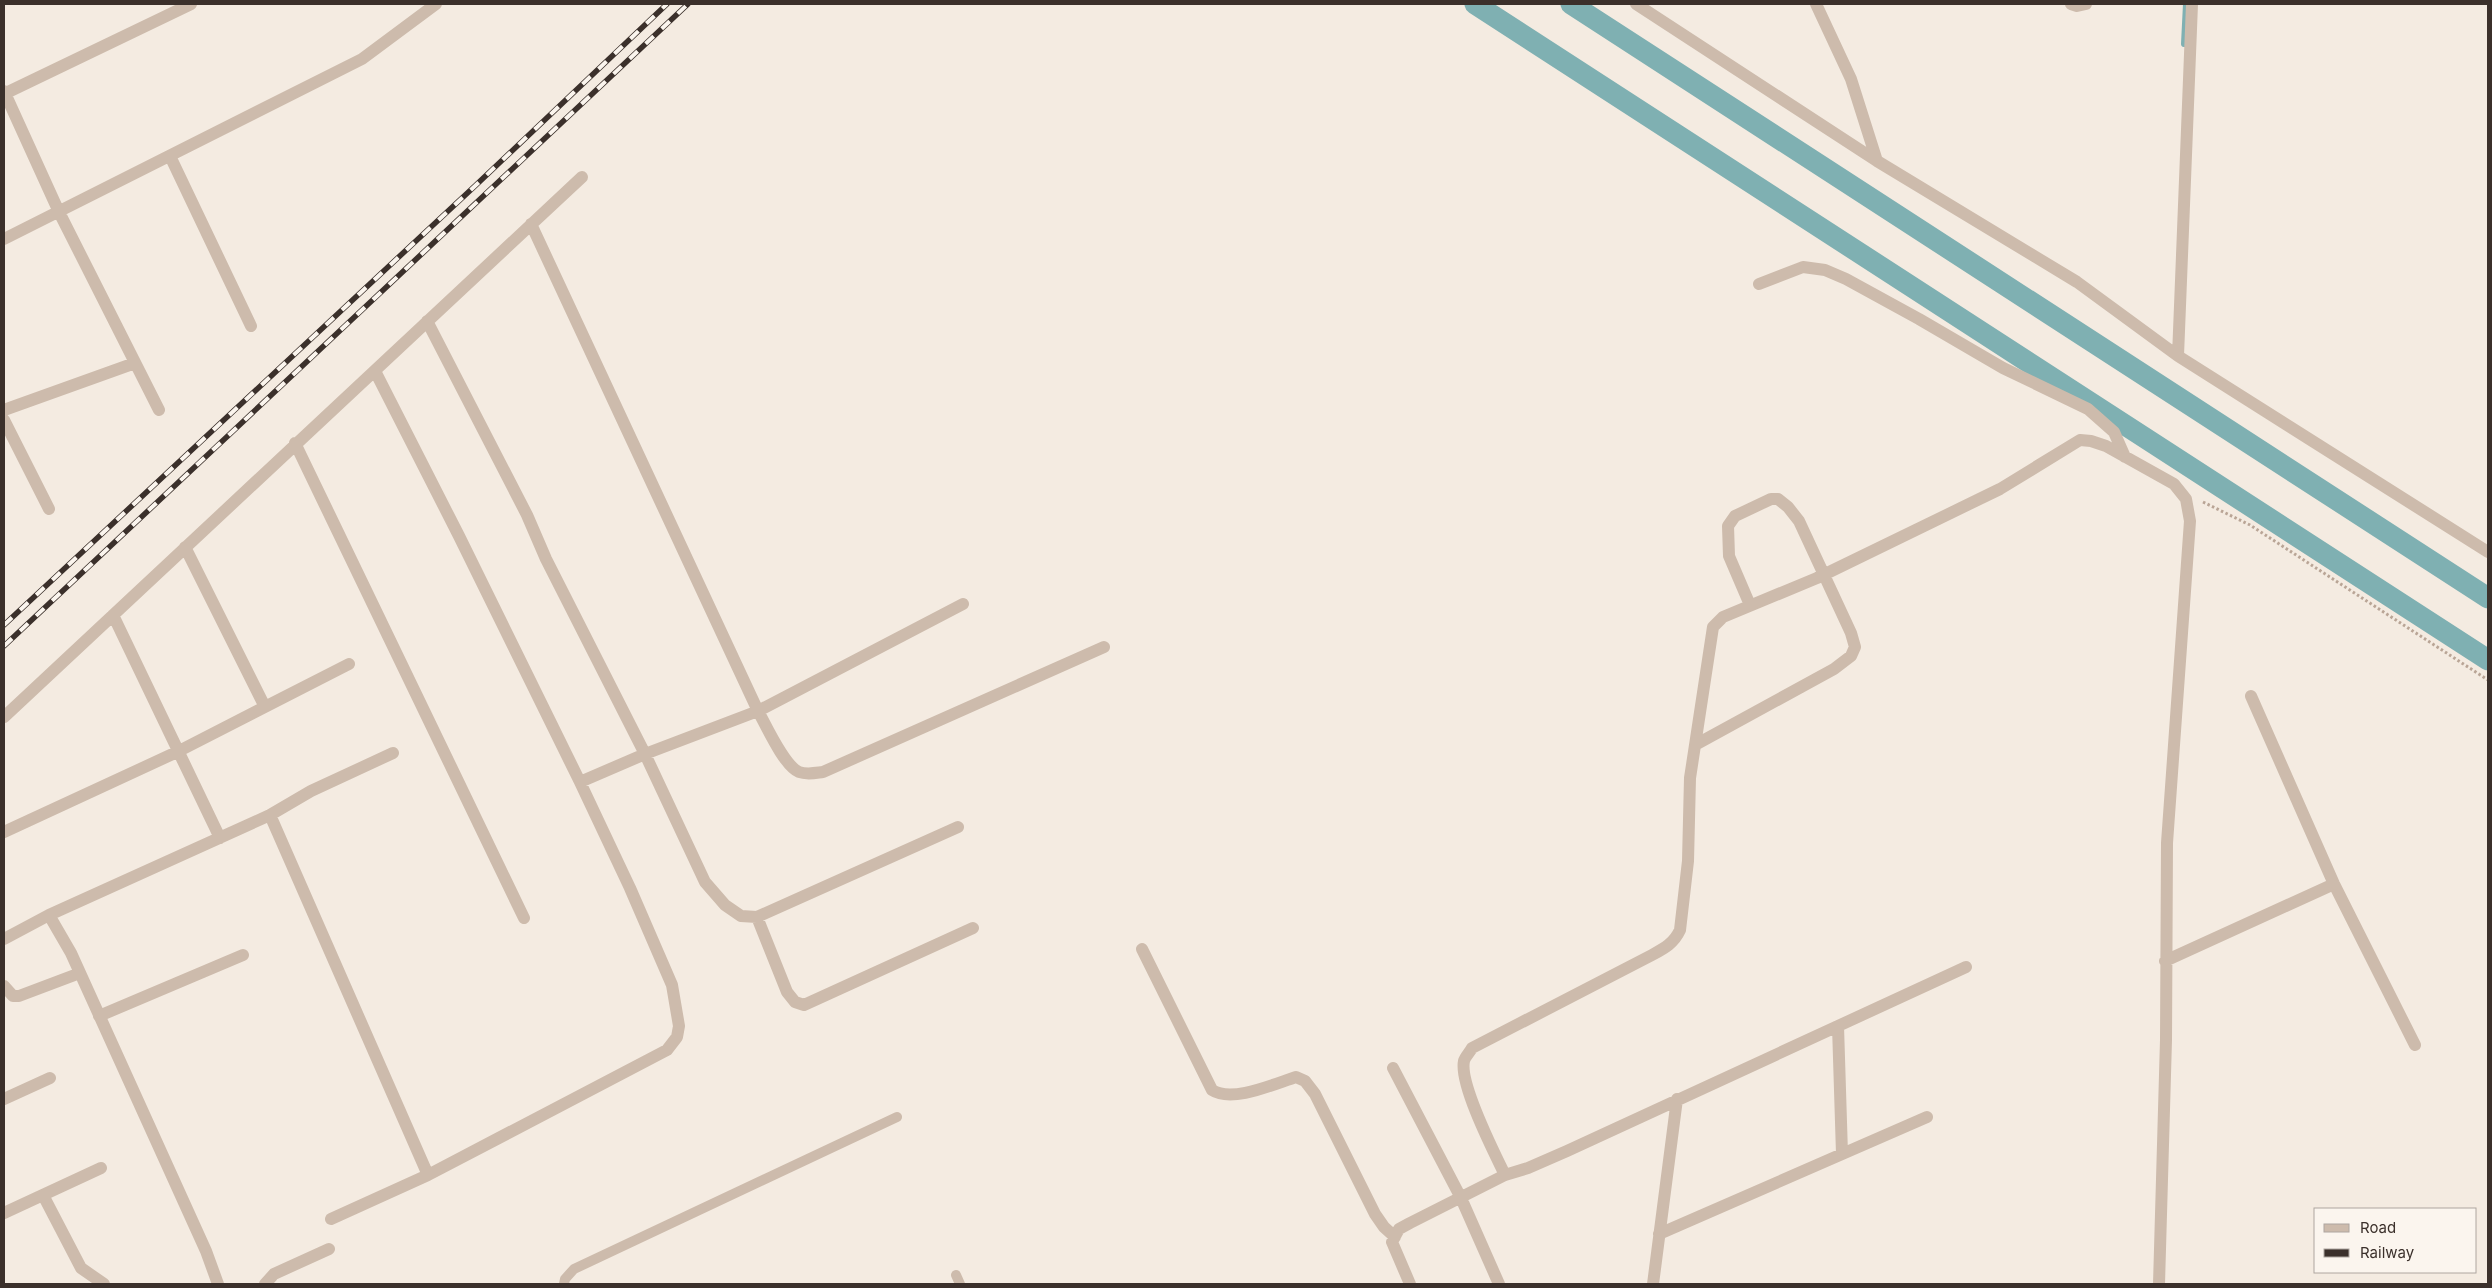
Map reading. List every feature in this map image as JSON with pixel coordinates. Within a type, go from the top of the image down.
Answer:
[{"type":"street","points":[[160,410],[60,212],[5,92],[191,4]]},
{"type":"street","points":[[4,239],[362,60],[436,4]]},
{"type":"street","points":[[1636,4],[1877,161],[2077,282],[2178,356],[2488,552]]},
{"type":"street","points":[[1816,4],[1851,79],[1877,161]]},
{"type":"street","points":[[2071,4],[2077,6],[2086,4]]},
{"type":"street","points":[[2178,356],[2192,4]]},
{"type":"street","points":[[170,156],[252,326]]},
{"type":"street","points":[[4,717],[295,443],[582,177]]},
{"type":"street","points":[[531,224],[758,711],[788,763],[798,772],[810,774],[823,772],[1104,647]]},
{"type":"street","points":[[1760,284],[1803,267],[1825,270],[1846,279],[1920,318],[2003,368],[2088,409],[2114,432],[2125,457]]},
{"type":"street","points":[[427,321],[527,516],[546,559],[645,754],[705,882],[725,905],[741,916],[757,916],[958,827]]},
{"type":"street","points":[[4,410],[136,363]]},
{"type":"street","points":[[331,1219],[428,1175],[667,1050],[677,1037],[679,1026],[672,985],[630,888],[460,536],[375,370]]},
{"type":"street","points":[[4,420],[49,509]]},
{"type":"street","points":[[1504,1175],[1473,1102],[1464,1073],[1464,1060],[1472,1048],[1652,955],[1671,944],[1677,937],[1680,930],[1688,862],[1690,778],[1713,628],[1723,617],[1824,574],[2000,489],[2080,440],[2091,441],[2106,446],[2174,484],[2186,498],[2190,521],[2167,843],[2166,1040],[2159,1284]]},
{"type":"street","points":[[295,443],[524,918]]},
{"type":"street","points":[[1695,745],[1834,669],[1851,656],[1855,647],[1851,633],[1799,521],[1788,506],[1771,498],[1735,516],[1728,526],[1729,556],[1750,605]]},
{"type":"street","points":[[185,547],[266,707]]},
{"type":"street","points":[[580,782],[645,754],[758,711],[963,604]]},
{"type":"street","points":[[113,615],[177,752],[220,838]]},
{"type":"street","points":[[4,832],[177,752],[349,664]]},
{"type":"street","points":[[2251,696],[2334,884],[2415,1045]]},
{"type":"street","points":[[4,939],[50,915],[270,815],[311,791],[393,753]]},
{"type":"street","points":[[270,815],[428,1175]]},
{"type":"street","points":[[2165,961],[2334,884]]},
{"type":"street","points":[[50,915],[80,973],[206,1251],[218,1284]]},
{"type":"street","points":[[757,916],[787,992],[795,1002],[804,1005],[974,928]]},
{"type":"street","points":[[1142,949],[1212,1090],[1220,1095],[1237,1094],[1296,1078],[1305,1081],[1315,1094],[1375,1214],[1384,1227],[1395,1237]]},
{"type":"street","points":[[98,1016],[243,956]]},
{"type":"street","points":[[1410,1284],[1392,1242],[1399,1229],[1504,1175],[1528,1168],[1966,968]]},
{"type":"street","points":[[4,986],[12,996],[19,996],[80,973]]},
{"type":"street","points":[[1838,1026],[1842,1154]]},
{"type":"street","points":[[1393,1068],[1461,1198],[1499,1284]]},
{"type":"street","points":[[4,1099],[50,1078]]},
{"type":"street","points":[[1653,1284],[1677,1100]]},
{"type":"street","points":[[1659,1234],[1927,1116]]},
{"type":"street","points":[[4,1213],[101,1168]]},
{"type":"street","points":[[43,1195],[81,1268],[104,1284]]},
{"type":"street","points":[[265,1284],[274,1274],[329,1249]]},
{"type":"lane","points":[[564,1284],[565,1279],[574,1269],[897,1117]]},
{"type":"path","points":[[2186,498],[2210,503],[2250,525],[2488,680]]},
{"type":"waterway","points":[[1475,4],[2488,660]]},
{"type":"waterway","points":[[1571,4],[2488,598]]},
{"type":"waterway","points":[[2184,44],[2186,4]]},
{"type":"railway","points":[[4,625],[476,185],[667,4]]},
{"type":"railway","points":[[4,646],[688,4]]}]
